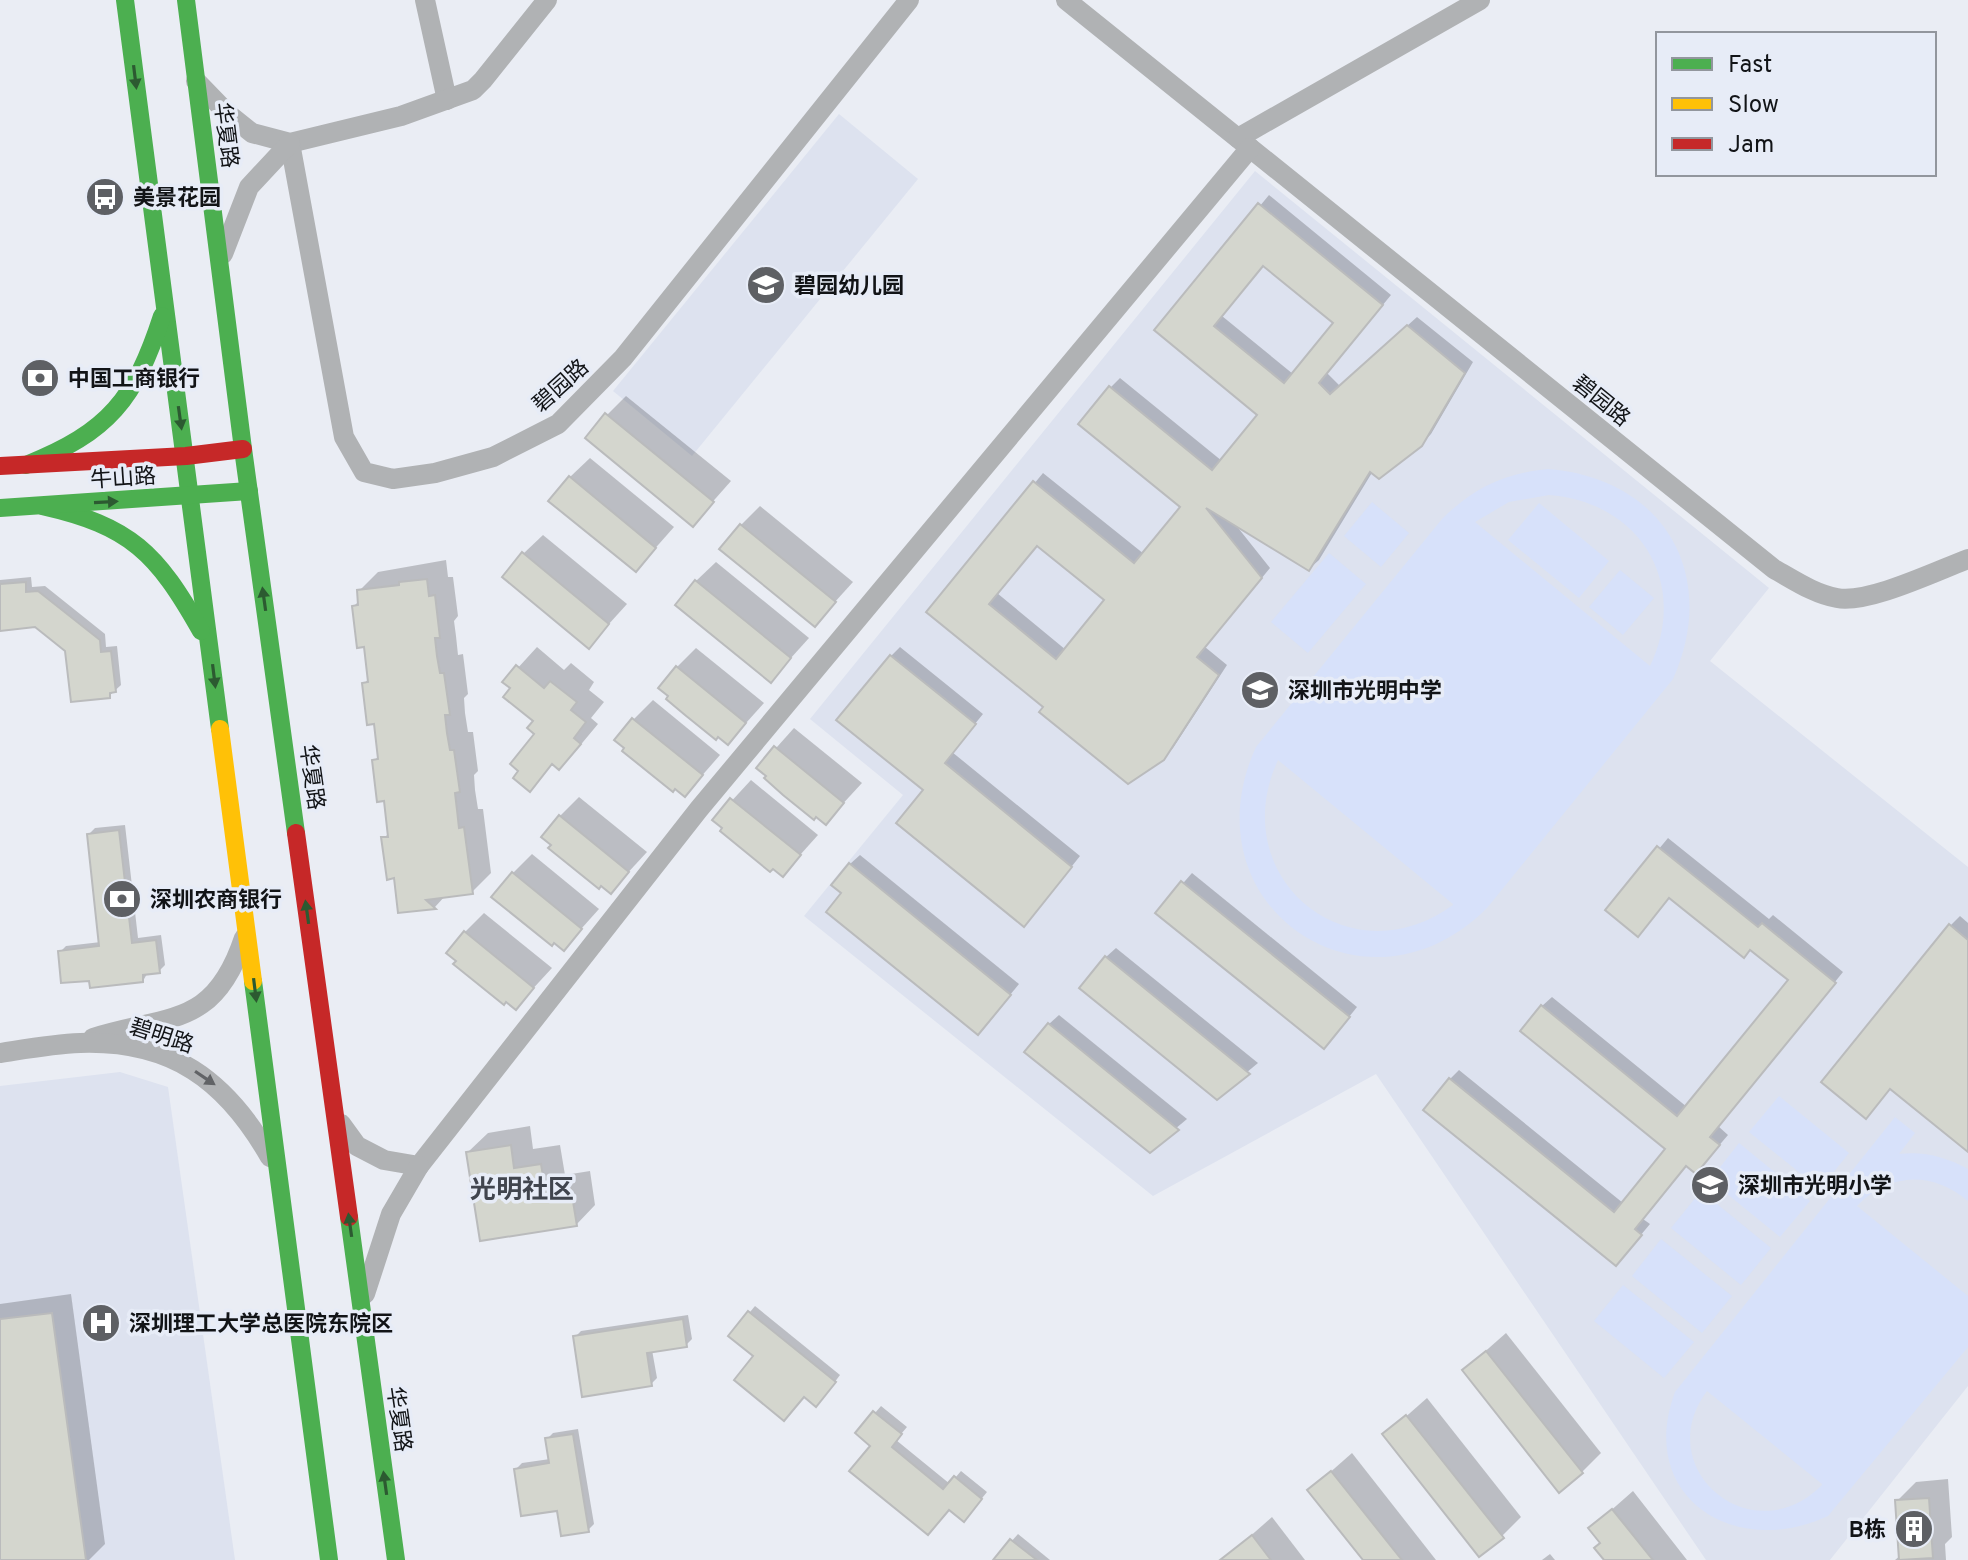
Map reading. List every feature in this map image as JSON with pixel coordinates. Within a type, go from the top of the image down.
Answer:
[{"type":"main road","points":[[125,0],[329,1560]]},
{"type":"main road","name":"华夏路","points":[[186,0],[243,449],[396,1560]]},
{"type":"main road","points":[[26,465],[78,444],[115,412],[146,361],[164,309]]},
{"type":"main road","name":"牛山路","points":[[0,466],[186,456],[243,449]]},
{"type":"main road","name":"牛山路","points":[[0,508],[249,491]]},
{"type":"main road","points":[[42,506],[95,520],[125,534],[164,570],[210,647]]},
{"type":"street","points":[[425,0],[447,100]]},
{"type":"street","points":[[196,81],[252,133],[290,143],[401,116],[473,90],[547,0]]},
{"type":"street","name":"碧园路","points":[[290,143],[344,437],[364,472],[393,479],[435,473],[493,457],[558,424],[623,358],[909,0]]},
{"type":"street","name":"碧园路","points":[[1066,0],[1774,569],[1806,587],[1838,599],[1861,598],[1968,559]]},
{"type":"street","points":[[361,1309],[373,1261],[391,1214],[419,1166],[699,809],[1244,143],[1480,0]]},
{"type":"street","points":[[219,266],[249,187],[290,143]]},
{"type":"street","name":"碧明路","points":[[78,1043],[125,1028],[175,1018],[203,1006],[230,973],[247,928]]},
{"type":"street","name":"碧明路","points":[[0,1053],[78,1043],[105,1043],[158,1055],[188,1067],[212,1082],[250,1122],[278,1171]]},
{"type":"street","points":[[335,1115],[357,1146],[384,1160],[419,1166]]},
{"type":"street","points":[[310,1560],[325,1531]]},
{"type":"shaded area","name":"碧园幼儿园","points":[[839,114],[918,179],[692,456],[613,391]]},
{"type":"shaded area","name":"深圳市光明中学","points":[[1255,171],[1769,588],[1710,661],[1968,867],[1968,1386],[1830,1560],[1706,1560],[1376,1074],[1153,1196],[804,916],[903,795],[810,719]]},
{"type":"shaded area","points":[[1548,469],[1588,476],[1623,491],[1650,512],[1671,538],[1684,569],[1689,603],[1686,640],[1673,679],[1487,908],[1439,943],[1389,957],[1341,952],[1299,932],[1265,900],[1245,856],[1240,804],[1256,747],[1442,519],[1490,484]],"holes":[[[1549,495],[1581,501],[1608,513],[1631,530],[1648,552],[1659,577],[1664,605],[1661,635],[1650,666],[1475,522],[1509,502]],[[1278,760],[1453,904],[1453,905],[1413,925],[1374,931],[1337,923],[1306,905],[1282,877],[1268,843],[1266,803]]]},
{"type":"shaded area","points":[[1372,502],[1409,533],[1381,567],[1344,536]]},
{"type":"shaded area","points":[[1539,503],[1609,561],[1579,598],[1508,540]]},
{"type":"shaded area","points":[[1329,553],[1366,584],[1308,653],[1271,622]]},
{"type":"shaded area","points":[[1620,570],[1654,598],[1623,635],[1589,607]]},
{"type":"shaded area","name":"深圳理工大学总医院东院区","points":[[120,1072],[168,1087],[235,1560],[0,1560],[0,1086]]},
{"type":"shaded area","points":[[1779,1096],[1849,1153],[1820,1189],[1749,1132]]},
{"type":"shaded area","points":[[1895,1117],[1915,1133],[1899,1154],[1935,1156],[1968,1169],[1968,1201],[1940,1184],[1911,1180],[1883,1187],[1857,1206],[1968,1296],[1968,1347],[1828,1516],[1793,1528],[1759,1530],[1728,1524],[1702,1510],[1681,1489],[1669,1461],[1667,1429],[1675,1392]],"holes":[[[1707,1391],[1822,1484],[1795,1504],[1767,1511],[1740,1507],[1717,1494],[1700,1473],[1691,1448],[1692,1420]]]},
{"type":"shaded area","points":[[1739,1143],[1810,1201],[1780,1237],[1710,1180]]},
{"type":"shaded area","points":[[1701,1191],[1771,1248],[1741,1285],[1671,1228]]},
{"type":"shaded area","points":[[1661,1239],[1732,1296],[1702,1333],[1632,1276]]},
{"type":"shaded area","points":[[1623,1285],[1694,1342],[1664,1378],[1594,1321]]},
{"type":"building","points":[[1258,203],[1383,305],[1319,383],[1330,394],[1407,325],[1465,373],[1422,446],[1379,479],[1370,472],[1309,571],[1206,508],[1262,578],[1197,657],[1219,675],[1164,760],[1128,784],[1039,712],[1043,707],[926,612],[1033,481],[1134,563],[1180,507],[1078,424],[1109,386],[1212,470],[1257,415],[1154,330]],"holes":[[[1263,266],[1333,323],[1284,383],[1214,326]],[[1037,546],[1104,600],[1056,659],[989,604]]]},
{"type":"building","points":[[605,413],[714,502],[693,527],[585,438]]},
{"type":"building","points":[[569,476],[656,548],[636,572],[548,501]]},
{"type":"building","points":[[740,524],[836,602],[815,627],[719,549]]},
{"type":"building","points":[[522,552],[609,624],[589,649],[502,577]]},
{"type":"building","points":[[427,579],[429,596],[435,595],[440,638],[435,638],[437,656],[440,673],[444,673],[450,715],[445,715],[447,733],[450,750],[454,750],[460,792],[455,793],[459,828],[464,827],[473,894],[426,900],[436,909],[398,913],[394,878],[387,880],[381,837],[388,837],[384,801],[377,802],[372,760],[378,759],[374,724],[367,725],[362,683],[368,682],[364,647],[357,648],[352,606],[358,605],[357,590]]},
{"type":"building","points":[[695,580],[791,658],[771,683],[675,605]]},
{"type":"building","points":[[26,582],[26,592],[38,591],[100,640],[101,652],[111,651],[116,692],[110,693],[110,698],[71,702],[65,651],[35,627],[0,631],[0,584]]},
{"type":"building","points":[[890,655],[976,724],[945,763],[1072,867],[1024,927],[896,823],[923,790],[836,720]]},
{"type":"building","points":[[516,665],[544,688],[550,681],[577,702],[571,710],[586,722],[574,738],[581,744],[559,770],[552,764],[530,792],[513,778],[518,771],[510,764],[534,734],[527,728],[533,721],[503,697],[510,688],[502,682]]},
{"type":"building","points":[[676,666],[746,723],[728,745],[718,737],[716,740],[685,715],[658,688]]},
{"type":"building","points":[[632,718],[703,775],[685,797],[675,789],[673,792],[622,751],[624,748],[614,740]]},
{"type":"building","points":[[774,746],[844,803],[826,825],[816,817],[814,820],[783,795],[756,768]]},
{"type":"building","points":[[730,798],[801,855],[783,877],[773,869],[770,872],[720,831],[722,828],[712,820]]},
{"type":"building","points":[[559,815],[629,872],[611,894],[601,886],[599,889],[548,848],[551,845],[541,837]]},
{"type":"building","points":[[119,830],[132,943],[156,940],[160,973],[143,975],[143,982],[90,988],[89,981],[61,983],[58,951],[99,946],[87,834]]},
{"type":"building","points":[[1657,846],[1758,927],[1762,923],[1836,983],[1710,1137],[1720,1145],[1696,1174],[1686,1166],[1635,1229],[1642,1235],[1616,1266],[1423,1110],[1449,1078],[1614,1212],[1665,1149],[1520,1031],[1541,1005],[1677,1116],[1788,980],[1750,950],[1744,958],[1669,898],[1638,937],[1605,910]]},
{"type":"building","points":[[849,863],[1011,995],[978,1035],[826,912],[841,893],[831,885]]},
{"type":"building","points":[[512,872],[582,929],[564,951],[554,943],[552,946],[491,897]]},
{"type":"building","points":[[1181,881],[1350,1017],[1324,1049],[1155,913]]},
{"type":"building","points":[[1949,924],[1968,940],[1968,1152],[1890,1089],[1866,1119],[1821,1082]]},
{"type":"building","points":[[464,931],[534,988],[516,1010],[506,1002],[504,1005],[453,964],[456,961],[446,953]]},
{"type":"building","points":[[1105,956],[1250,1074],[1217,1100],[1079,988]]},
{"type":"building","points":[[1048,1023],[1179,1130],[1150,1153],[1024,1052]]},
{"type":"building","points":[[511,1145],[514,1168],[541,1164],[546,1193],[571,1189],[577,1226],[480,1241],[466,1152]]},
{"type":"building","points":[[748,1311],[836,1382],[816,1407],[804,1397],[784,1421],[734,1380],[753,1356],[728,1336]]},
{"type":"building","points":[[52,1313],[86,1560],[0,1560],[0,1319]]},
{"type":"building","points":[[683,1319],[687,1347],[647,1353],[652,1386],[582,1397],[573,1336]]},
{"type":"building","points":[[1486,1351],[1583,1473],[1559,1493],[1462,1370]]},
{"type":"building","points":[[873,1411],[902,1434],[892,1447],[943,1489],[954,1476],[982,1499],[964,1522],[949,1510],[928,1535],[849,1471],[870,1446],[855,1433]]},
{"type":"building","points":[[1406,1415],[1504,1538],[1479,1557],[1382,1434]]},
{"type":"building","points":[[573,1434],[589,1532],[561,1536],[557,1511],[521,1516],[514,1469],[549,1463],[545,1438]]},
{"type":"building","points":[[1331,1471],[1402,1560],[1363,1560],[1307,1490]]},
{"type":"building","name":"B栋","points":[[1929,1498],[1933,1558],[1899,1560],[1895,1500]]},
{"type":"building","points":[[1612,1509],[1653,1560],[1604,1560],[1594,1548],[1600,1543],[1588,1528]]},
{"type":"building","points":[[1252,1535],[1271,1560],[1220,1560]]},
{"type":"building","points":[[1010,1539],[1037,1560],[993,1560]]},
{"type":"traffic: fast","points":[[125,0],[220,729]]},
{"type":"traffic: fast","points":[[186,0],[296,833]]},
{"type":"traffic: fast","points":[[26,465],[78,439],[115,409],[141,370],[162,316]]},
{"type":"traffic: fast","points":[[0,508],[249,491]]},
{"type":"traffic: fast","points":[[42,506],[98,523],[138,547],[170,581],[201,631]]},
{"type":"traffic: fast","points":[[253,981],[329,1560]]},
{"type":"traffic: fast","points":[[349,1217],[396,1560]]},
{"type":"traffic: slow","points":[[220,729],[253,981]]},
{"type":"traffic: jam","points":[[0,466],[186,456],[243,449]]},
{"type":"traffic: jam","points":[[296,833],[349,1217]]},
{"type":"place","name":"美景花园","points":[[105,197]]},
{"type":"place","name":"碧园幼儿园","points":[[766,285]]},
{"type":"place","name":"中国工商银行","points":[[40,378]]},
{"type":"place","name":"深圳市光明中学","points":[[1260,690]]},
{"type":"place","name":"深圳农商银行","points":[[122,899]]},
{"type":"place","name":"深圳市光明小学","points":[[1710,1185]]},
{"type":"place","name":"深圳理工大学总医院东院区","points":[[101,1323]]},
{"type":"place","name":"B栋","points":[[1914,1529]]},
{"type":"district","name":"光明社区","points":[[522,1189]]}]
